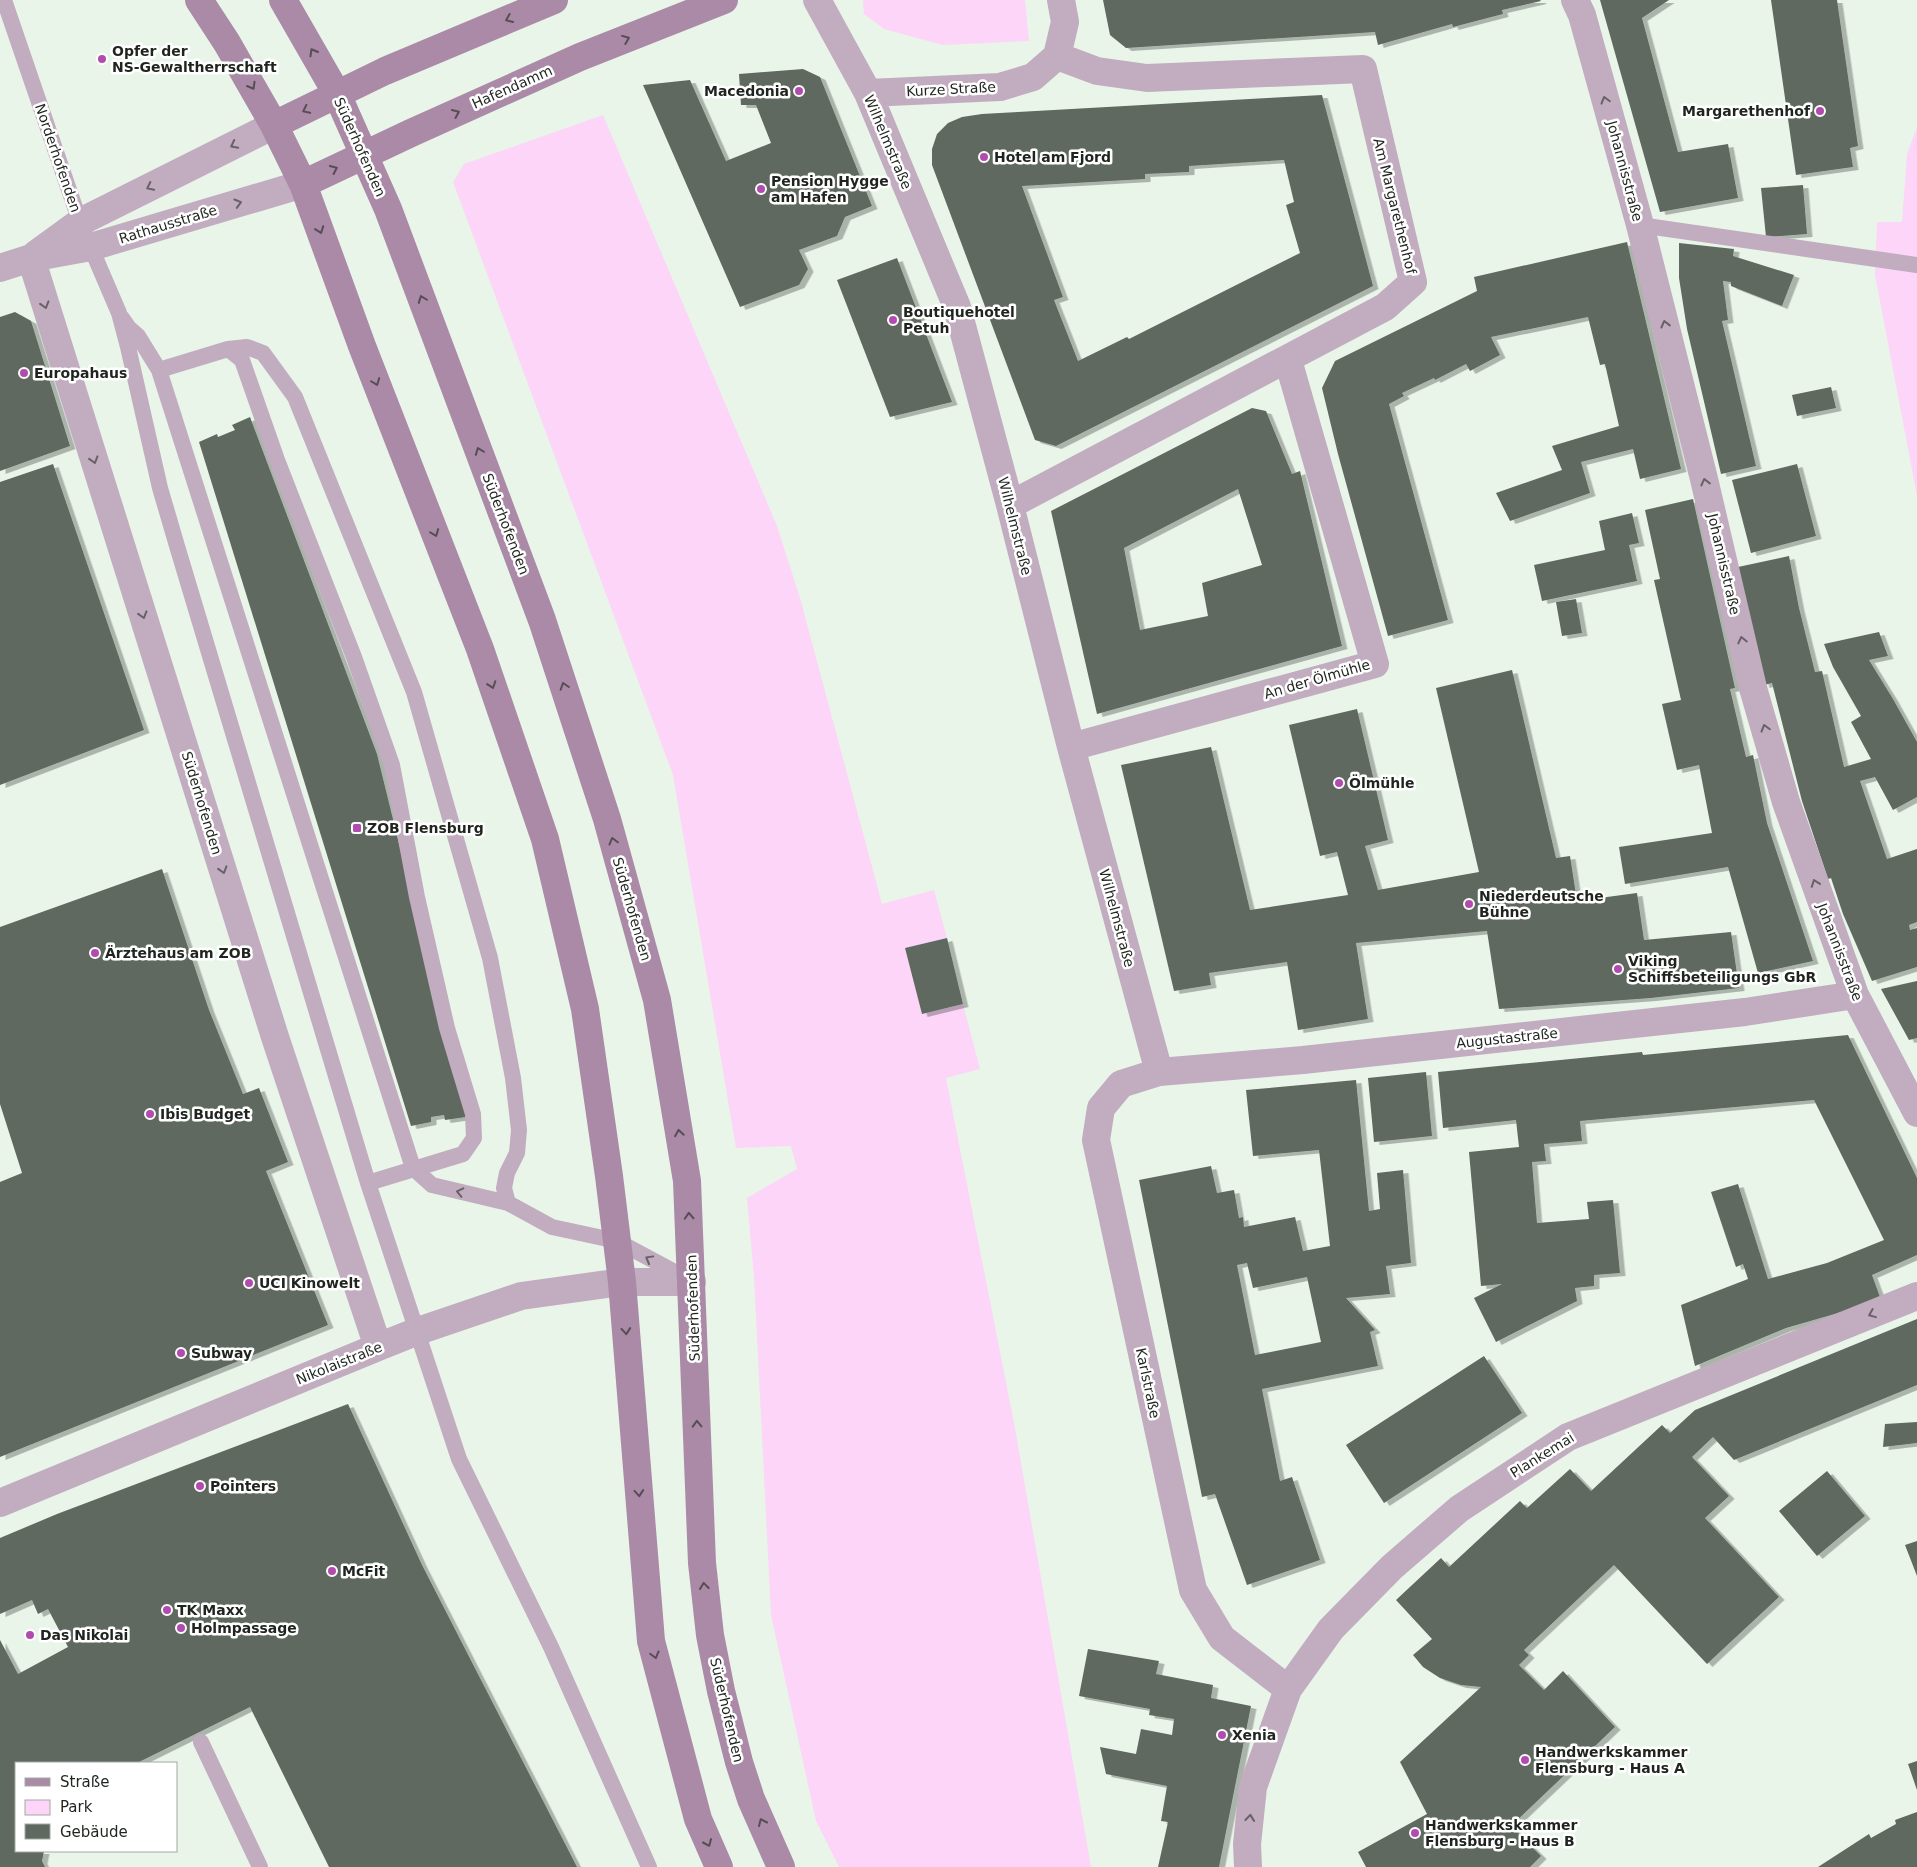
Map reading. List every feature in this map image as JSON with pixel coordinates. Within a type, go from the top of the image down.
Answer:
[{"type":"main road","points":[[199,0],[228,44],[274,125],[303,184],[362,346],[480,649],[545,839],[585,1009],[617,1241],[622,1282],[651,1641],[698,1819],[719,1867]]},
{"type":"main road","name":"Süderhofenden","points":[[283,0],[337,94],[388,209],[542,620],[607,819],[657,1000],[687,1181],[702,1563],[710,1635],[721,1691],[739,1762],[752,1799],[781,1867]]},
{"type":"main road","points":[[274,125],[385,71],[554,0]]},
{"type":"main road","name":"Hafendamm","points":[[303,184],[580,57],[724,0]]},
{"type":"street","name":"Wilhelmstraße","points":[[817,0],[868,93],[957,307],[1159,1072]]},
{"type":"street","points":[[1057,56],[1065,22],[1061,0]]},
{"type":"street","name":"Johannisstraße","points":[[1575,0],[1582,15],[1640,225],[1704,479],[1756,697],[1786,802],[1855,995],[1917,1113]]},
{"type":"street","name":"Kurze Straße","points":[[868,93],[1000,87],[1033,77],[1057,56]]},
{"type":"street","name":"Am Margarethenhof","points":[[1010,505],[1288,360],[1385,307],[1413,282],[1363,69],[1147,78],[1097,71],[1057,56]]},
{"type":"street","name":"Rathausstraße","points":[[31,258],[80,222],[274,125]]},
{"type":"street","name":"Rathausstraße","points":[[0,268],[31,258],[91,247],[303,184]]},
{"type":"street","name":"Süderhofenden","points":[[31,258],[275,1037],[378,1347]]},
{"type":"street","name":"An der Ölmühle","points":[[1072,747],[1375,664],[1288,360]]},
{"type":"street","name":"Augustastraße","points":[[1159,1072],[1320,1058],[1745,1012],[1855,995]]},
{"type":"street","name":"Karlstraße","points":[[1159,1072],[1121,1084],[1101,1108],[1096,1140],[1193,1590],[1222,1638],[1288,1689]]},
{"type":"street","name":"Nikolaistraße","points":[[0,1503],[418,1331],[521,1296],[622,1282],[692,1282]]},
{"type":"street","name":"Plankemai","points":[[1248,1867],[1247,1844],[1253,1787],[1288,1689],[1331,1630],[1392,1567],[1460,1509],[1568,1437],[1917,1296]]},
{"type":"lane","name":"Norderhofenden","points":[[4,0],[80,222],[119,313]]},
{"type":"lane","points":[[1640,225],[1917,266]]},
{"type":"lane","points":[[119,313],[129,328],[138,336],[160,370],[413,1168],[432,1185],[508,1203],[552,1227],[617,1241],[692,1282]]},
{"type":"lane","points":[[119,313],[160,488],[368,1183],[460,1459],[551,1647],[649,1867]]},
{"type":"lane","points":[[160,370],[228,349],[247,347],[263,353],[295,397],[414,692],[490,958],[513,1078],[519,1130],[518,1153],[507,1173],[504,1188],[508,1203]]},
{"type":"lane","points":[[228,349],[242,360],[277,460],[354,657],[392,765],[417,897],[447,1028],[473,1114],[474,1138],[462,1154],[368,1183]]},
{"type":"lane","points":[[201,1742],[260,1867]]},
{"type":"green space","points":[[863,0],[1025,0],[1029,41],[943,45],[884,29],[864,14]]},
{"type":"green space","points":[[603,115],[777,526],[800,598],[882,904],[934,890],[947,938],[906,948],[922,1014],[963,1004],[980,1069],[946,1078],[1015,1428],[1091,1867],[839,1867],[816,1821],[771,1615],[754,1277],[747,1198],[797,1169],[791,1146],[736,1148],[673,775],[453,182],[464,164]]},
{"type":"green space","points":[[1917,127],[1917,496],[1875,275],[1877,222],[1902,222],[1907,154]]},
{"type":"building","points":[[1103,0],[1541,1],[1502,10],[1503,14],[1453,27],[1452,24],[1378,45],[1375,32],[1126,48],[1110,35]]},
{"type":"building","points":[[1600,0],[1669,0],[1642,18],[1678,152],[1728,144],[1738,198],[1660,212]]},
{"type":"building","name":"Margarethenhof","points":[[1771,0],[1837,0],[1858,146],[1850,148],[1853,167],[1796,175]]},
{"type":"building","name":"Pension Hygge am Hafen","points":[[803,69],[820,77],[872,206],[845,217],[837,236],[799,250],[808,269],[799,285],[740,307],[643,85],[690,80],[726,161],[771,143],[756,105],[741,105],[739,74]]},
{"type":"building","points":[[1322,95],[1373,286],[1056,446],[1035,440],[932,165],[932,149],[937,134],[948,123],[962,117],[982,114]],"holes":[[[1284,160],[1294,202],[1286,205],[1300,253],[1129,339],[1127,337],[1078,361],[1054,300],[1063,297],[1022,186],[1145,179],[1145,174],[1189,172],[1189,166]]]},
{"type":"building","points":[[1803,185],[1807,234],[1766,237],[1761,188]]},
{"type":"building","points":[[1627,242],[1681,469],[1640,479],[1633,449],[1581,462],[1590,493],[1510,521],[1496,493],[1562,470],[1552,446],[1619,426],[1605,364],[1600,365],[1588,317],[1491,337],[1500,355],[1470,371],[1466,364],[1435,380],[1434,378],[1402,393],[1404,396],[1389,404],[1448,620],[1388,636],[1338,454],[1322,388],[1335,361],[1477,291],[1474,277]]},
{"type":"building","points":[[1679,243],[1734,249],[1733,256],[1794,275],[1782,306],[1731,286],[1731,282],[1723,281],[1728,320],[1722,321],[1756,466],[1721,474],[1687,329],[1679,278]]},
{"type":"building","points":[[897,258],[952,402],[890,417],[837,280]]},
{"type":"building","name":"Europahaus","points":[[15,312],[31,321],[70,446],[0,471],[0,317]]},
{"type":"building","points":[[1831,387],[1836,408],[1797,416],[1792,395]]},
{"type":"building","points":[[1252,408],[1266,411],[1292,474],[1300,471],[1342,646],[1097,714],[1051,511]],"holes":[[[1238,489],[1262,565],[1202,583],[1208,616],[1140,630],[1124,548]]]},
{"type":"building","points":[[250,417],[377,754],[466,1117],[445,1120],[444,1115],[431,1117],[431,1122],[411,1126],[199,442],[217,434],[218,437],[235,430],[232,425]]},
{"type":"building","points":[[53,464],[144,730],[0,785],[0,482]]},
{"type":"building","points":[[1797,464],[1816,536],[1751,553],[1732,480]]},
{"type":"building","points":[[1693,499],[1735,688],[1730,689],[1746,757],[1753,755],[1767,823],[1813,961],[1758,973],[1728,867],[1625,884],[1619,847],[1712,833],[1699,765],[1677,770],[1662,704],[1681,700],[1654,580],[1660,579],[1645,510]]},
{"type":"building","points":[[1632,513],[1639,543],[1629,545],[1637,581],[1542,601],[1534,565],[1605,550],[1599,521]]},
{"type":"building","points":[[1789,556],[1799,608],[1815,672],[1822,671],[1844,767],[1871,759],[1851,722],[1861,716],[1833,667],[1824,644],[1879,632],[1888,656],[1869,660],[1917,742],[1917,797],[1893,810],[1875,777],[1860,781],[1887,859],[1917,849],[1917,922],[1909,925],[1910,930],[1917,928],[1917,967],[1872,981],[1843,914],[1831,878],[1828,879],[1802,801],[1772,683],[1764,685],[1738,567]]},
{"type":"building","points":[[1576,599],[1582,633],[1562,636],[1556,602]]},
{"type":"building","points":[[1512,670],[1556,858],[1570,856],[1577,901],[1637,893],[1644,940],[1731,932],[1739,988],[1651,998],[1499,1009],[1487,931],[1356,943],[1368,1019],[1298,1030],[1287,962],[1209,973],[1211,985],[1174,991],[1121,765],[1211,747],[1250,910],[1348,895],[1337,852],[1320,856],[1289,725],[1357,709],[1388,840],[1365,846],[1378,890],[1479,872],[1436,688]]},
{"type":"building","points":[[162,869],[209,1010],[243,1094],[259,1088],[288,1162],[266,1171],[328,1325],[0,1457],[0,1182],[22,1173],[0,1104],[0,927]]},
{"type":"building","points":[[947,938],[963,1004],[922,1014],[905,948]]},
{"type":"building","points":[[1917,981],[1917,1038],[1909,1040],[1881,989]]},
{"type":"building","points":[[1848,1035],[1917,1178],[1917,1255],[1872,1275],[1880,1297],[1845,1311],[1786,1328],[1695,1366],[1681,1305],[1748,1279],[1743,1264],[1736,1267],[1711,1192],[1738,1184],[1768,1279],[1827,1263],[1884,1240],[1814,1100],[1580,1121],[1582,1141],[1544,1144],[1546,1161],[1532,1162],[1537,1223],[1589,1219],[1587,1202],[1613,1200],[1620,1273],[1594,1275],[1594,1286],[1575,1288],[1577,1301],[1496,1342],[1474,1298],[1502,1284],[1481,1286],[1469,1152],[1519,1147],[1516,1120],[1443,1128],[1438,1072],[1642,1052],[1643,1055]]},
{"type":"building","points":[[1426,1072],[1432,1136],[1374,1142],[1368,1078]]},
{"type":"building","points":[[1356,1080],[1369,1211],[1380,1209],[1377,1173],[1403,1170],[1411,1263],[1386,1266],[1390,1294],[1346,1298],[1375,1330],[1370,1332],[1378,1366],[1262,1389],[1280,1481],[1292,1477],[1320,1560],[1247,1585],[1215,1494],[1202,1497],[1139,1180],[1211,1166],[1217,1193],[1234,1190],[1239,1218],[1243,1217],[1244,1227],[1295,1217],[1303,1251],[1330,1246],[1319,1150],[1253,1156],[1246,1090]],"holes":[[[1247,1263],[1253,1288],[1307,1277],[1321,1342],[1255,1355],[1237,1265]]]},
{"type":"building","points":[[1917,1319],[1917,1385],[1734,1460],[1713,1437],[1692,1457],[1729,1496],[1705,1518],[1779,1597],[1707,1664],[1614,1565],[1524,1650],[1529,1655],[1519,1665],[1544,1690],[1563,1671],[1615,1727],[1511,1826],[1541,1856],[1530,1867],[1366,1867],[1358,1852],[1427,1814],[1400,1762],[1481,1687],[1461,1685],[1440,1678],[1423,1667],[1413,1655],[1432,1639],[1396,1600],[1441,1558],[1449,1567],[1520,1501],[1527,1508],[1570,1469],[1591,1491],[1662,1425],[1670,1433],[1695,1410]]},
{"type":"building","points":[[1484,1356],[1522,1413],[1384,1503],[1346,1445]]},
{"type":"building","points":[[348,1404],[422,1565],[577,1867],[329,1867],[250,1707],[139,1762],[15,1762],[15,1852],[44,1852],[42,1861],[45,1867],[0,1867],[0,1640],[18,1674],[68,1647],[48,1609],[38,1614],[32,1600],[0,1614],[0,1538],[57,1514]]},
{"type":"building","points":[[1917,1422],[1917,1443],[1883,1447],[1885,1424]]},
{"type":"building","points":[[1827,1471],[1865,1516],[1817,1556],[1779,1511]]},
{"type":"building","points":[[1917,1541],[1917,1576],[1905,1545]]},
{"type":"building","points":[[1088,1649],[1159,1661],[1156,1674],[1213,1685],[1211,1698],[1251,1706],[1219,1867],[1158,1867],[1168,1822],[1161,1821],[1167,1786],[1106,1774],[1100,1747],[1136,1754],[1141,1729],[1172,1735],[1174,1719],[1149,1715],[1150,1709],[1079,1696]]},
{"type":"building","points":[[1917,1761],[1917,1790],[1908,1764]]},
{"type":"building","points":[[1917,1812],[1917,1867],[1818,1867],[1869,1834],[1871,1838],[1896,1824],[1895,1820]]},
{"type":"place","name":"Opfer der NS-Gewaltherrschaft","points":[[102,59]]},
{"type":"place","name":"Macedonia","points":[[799,91]]},
{"type":"place","name":"Margarethenhof","points":[[1820,111]]},
{"type":"place","name":"Hotel am Fjord","points":[[984,157]]},
{"type":"place","name":"Pension Hygge am Hafen","points":[[761,189]]},
{"type":"place","name":"Boutiquehotel Petuh","points":[[893,320]]},
{"type":"place","name":"Europahaus","points":[[24,373]]},
{"type":"place","name":"Ölmühle","points":[[1339,783]]},
{"type":"place","name":"ZOB Flensburg","points":[[357,828]]},
{"type":"place","name":"Niederdeutsche Bühne","points":[[1469,904]]},
{"type":"place","name":"Ärztehaus am ZOB","points":[[95,953]]},
{"type":"place","name":"Viking Schiffsbeteiligungs GbR","points":[[1618,969]]},
{"type":"place","name":"Ibis Budget","points":[[150,1114]]},
{"type":"place","name":"UCI Kinowelt","points":[[249,1283]]},
{"type":"place","name":"Subway","points":[[181,1353]]},
{"type":"place","name":"Pointers","points":[[200,1486]]},
{"type":"place","name":"McFit","points":[[332,1571]]},
{"type":"place","name":"TK Maxx","points":[[167,1610]]},
{"type":"place","name":"Holmpassage","points":[[181,1628]]},
{"type":"place","name":"Das Nikolai","points":[[30,1635]]},
{"type":"place","name":"Xenia","points":[[1222,1735]]},
{"type":"place","name":"Handwerkskammer Flensburg - Haus A","points":[[1525,1760]]},
{"type":"place","name":"Handwerkskammer Flensburg - Haus B","points":[[1415,1833]]}]
